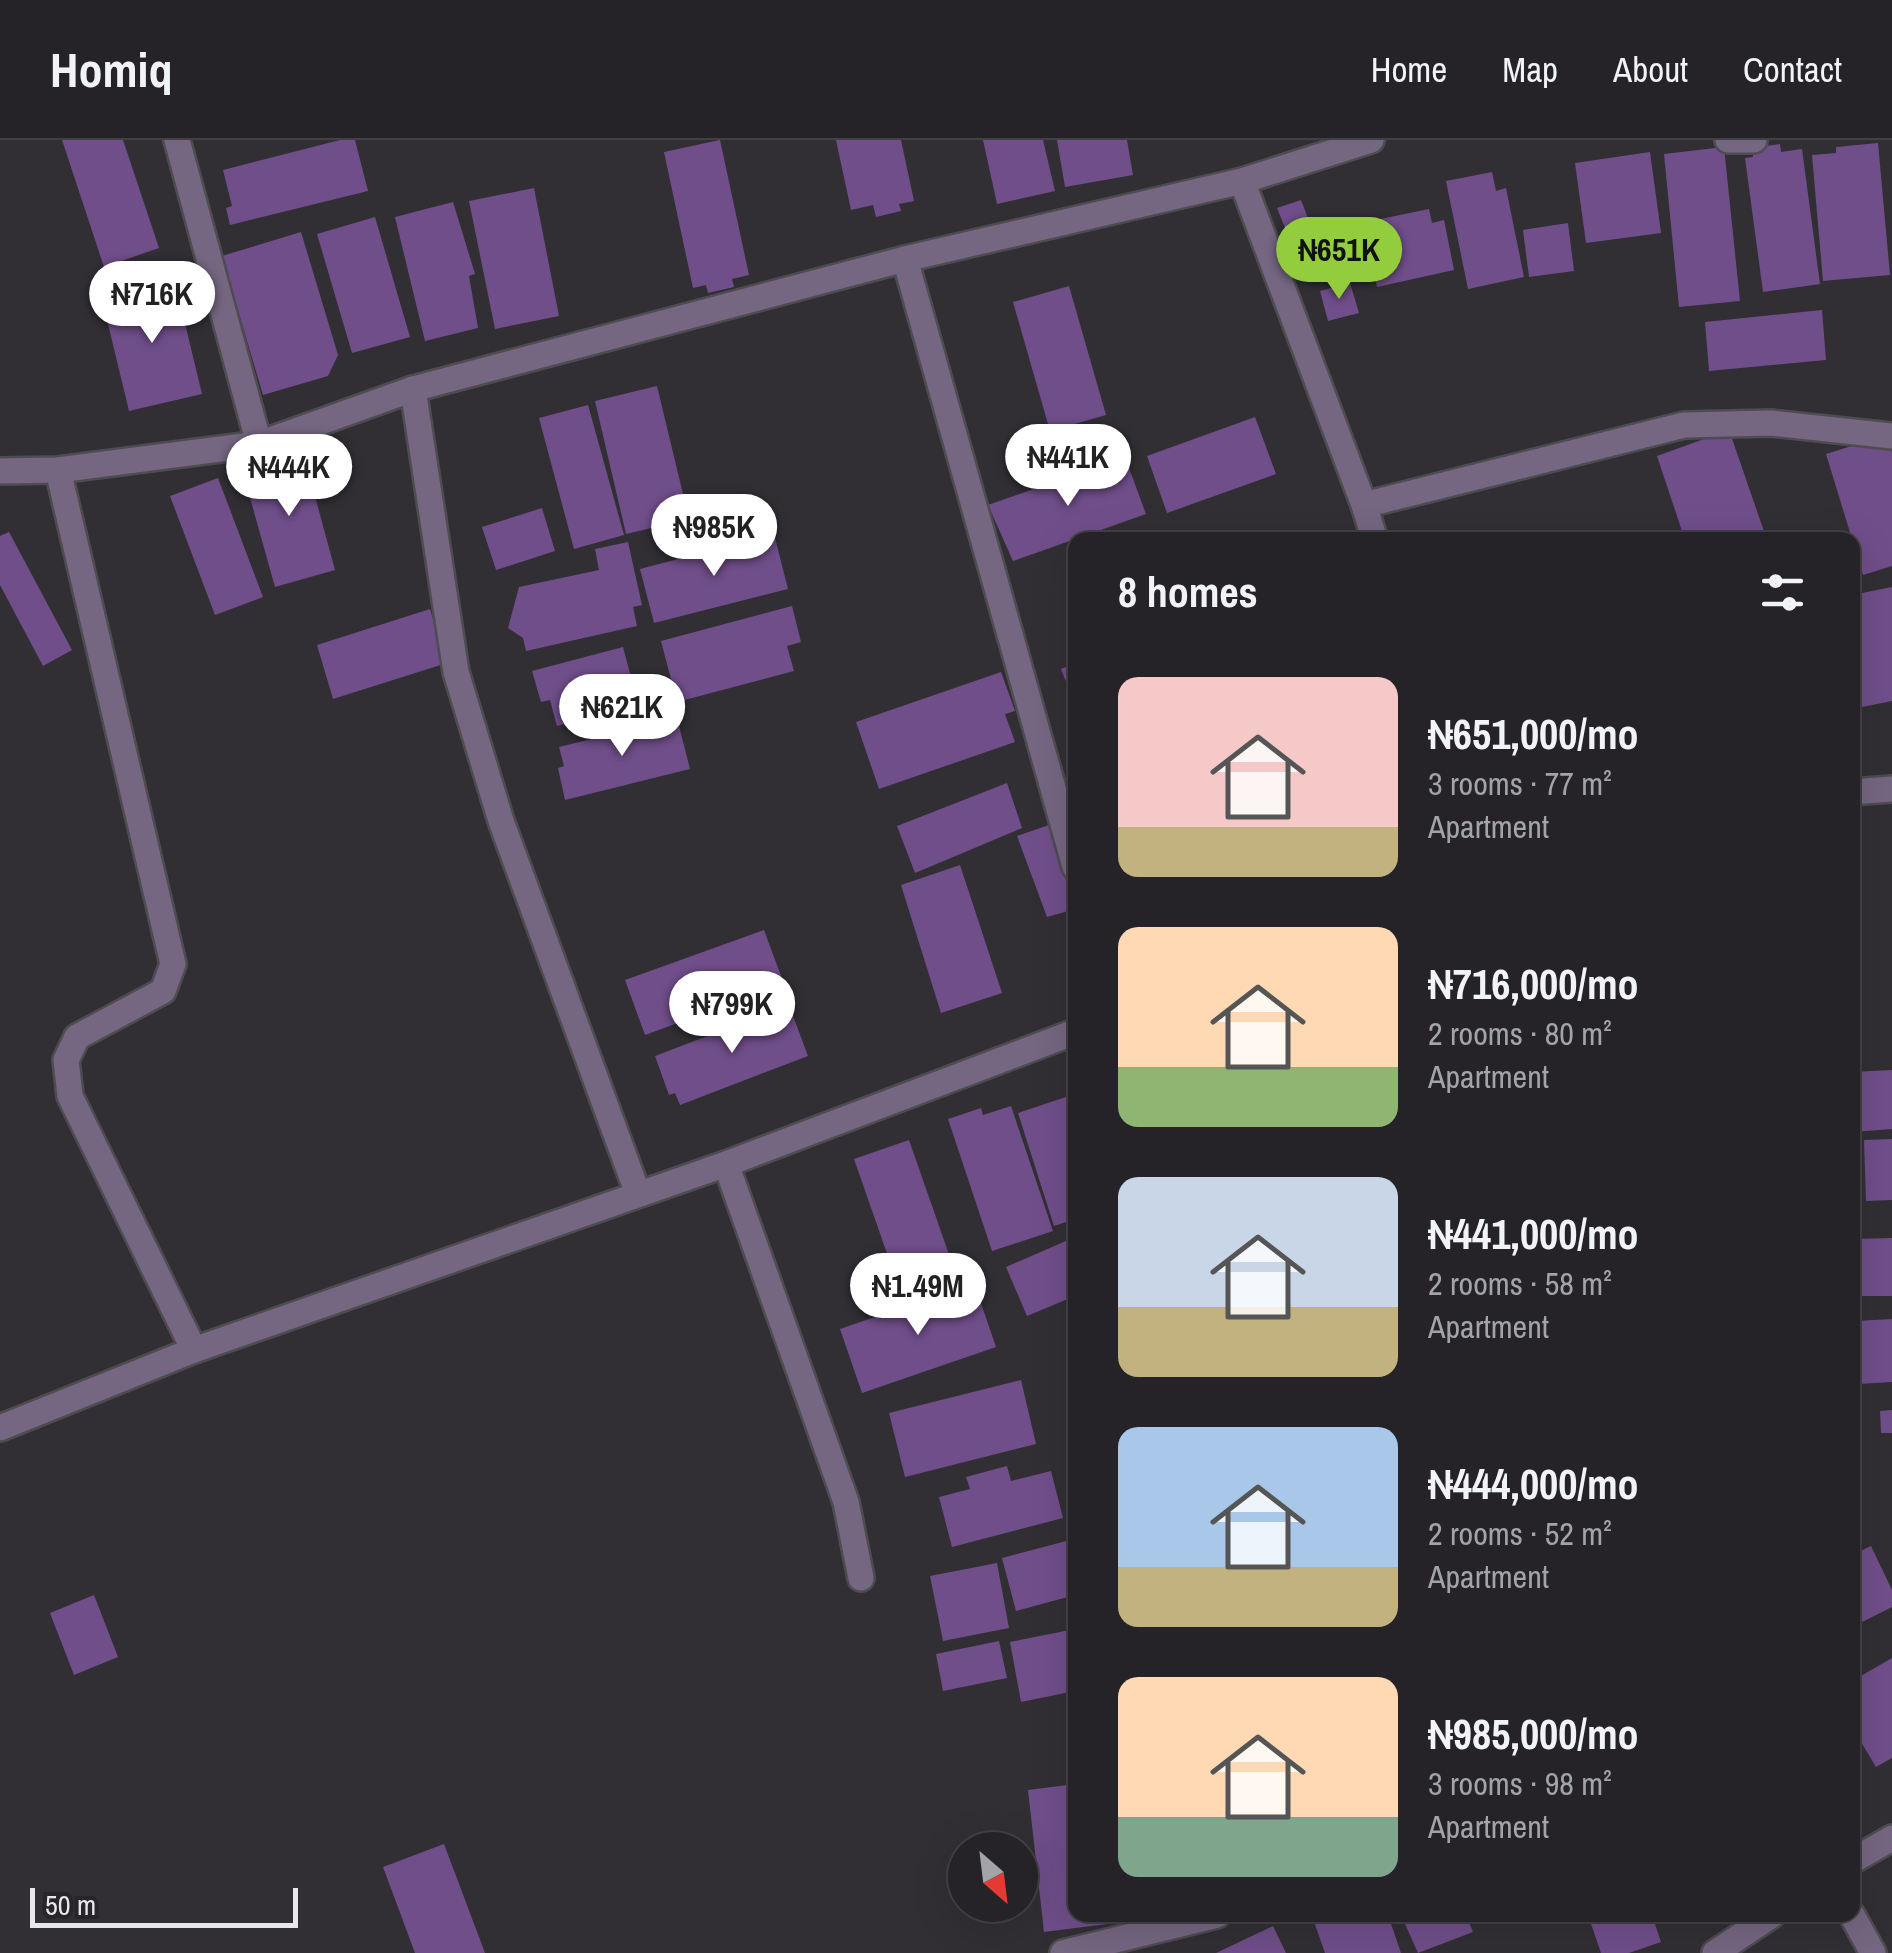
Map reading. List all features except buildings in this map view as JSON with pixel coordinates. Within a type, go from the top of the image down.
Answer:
[{"type":"street","points":[[177,140],[258,444]]},
{"type":"street","points":[[0,471],[58,470],[258,444],[413,388],[906,259],[1242,181],[1371,140]]},
{"type":"street","points":[[1728,140],[1754,140]]},
{"type":"street","points":[[1242,181],[1372,532]]},
{"type":"street","points":[[906,259],[1068,842]]},
{"type":"street","points":[[413,388],[456,672],[500,821],[638,1194]]},
{"type":"street","points":[[1364,505],[1684,425],[1771,423],[1892,436]]},
{"type":"street","points":[[58,470],[173,964],[163,991],[76,1037],[66,1060],[70,1096],[194,1350]]},
{"type":"street","points":[[1860,791],[1892,789]]},
{"type":"street","points":[[0,1428],[194,1350],[726,1164],[1068,1035]]},
{"type":"street","points":[[726,1164],[846,1502],[861,1578]]},
{"type":"street","points":[[1860,1856],[1892,1838]]},
{"type":"street","points":[[1063,1953],[1189,1922]]},
{"type":"street","points":[[1715,1953],[1762,1922]]},
{"type":"street","points":[[1856,1922],[1872,1953]]}]
